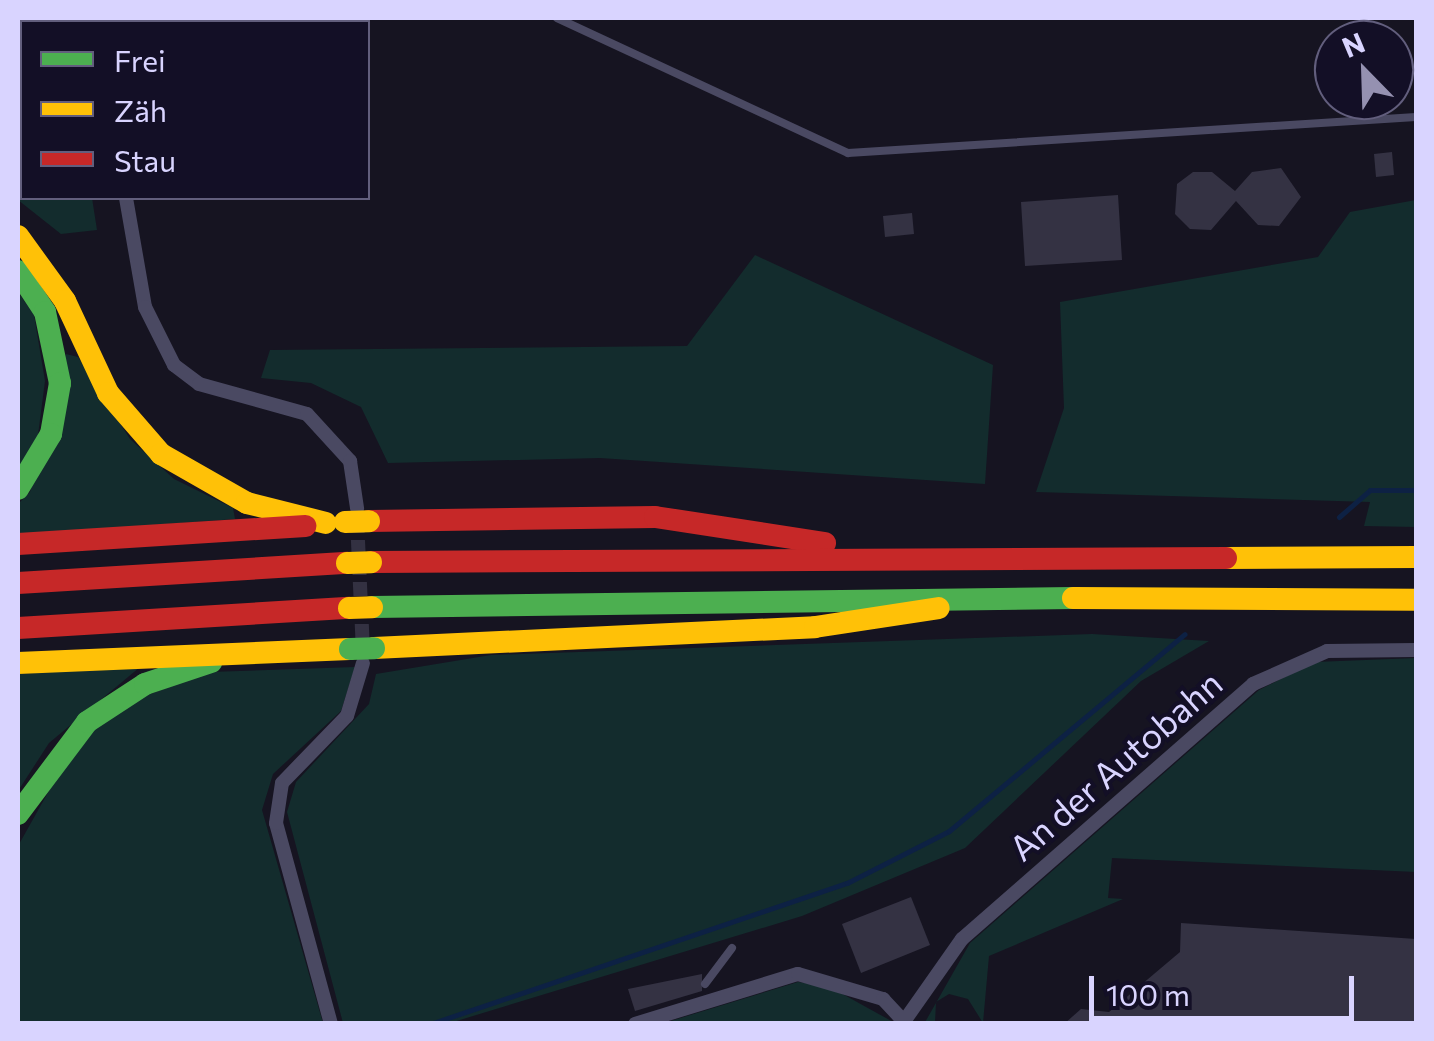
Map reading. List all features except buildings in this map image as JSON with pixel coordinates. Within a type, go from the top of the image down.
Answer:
[{"type":"highway","points":[[18,236],[66,301],[108,392],[161,454],[233,497],[349,518]]},
{"type":"highway","points":[[18,271],[45,312],[60,383],[51,434],[18,489]]},
{"type":"highway","points":[[18,544],[349,518],[717,520],[869,553]]},
{"type":"highway","points":[[18,583],[359,563],[869,553],[1416,556]]},
{"type":"highway","points":[[18,663],[254,652],[362,654],[814,626],[1008,596]]},
{"type":"highway","points":[[18,628],[360,608],[1008,596],[1416,600]]},
{"type":"highway","points":[[18,814],[70,737],[108,706],[174,672],[254,652]]},
{"type":"street","points":[[126,200],[145,307],[174,365],[199,384],[306,414],[350,461],[349,518]]},
{"type":"street","name":"An der Autobahn","points":[[634,1024],[798,974],[883,999],[905,1022],[962,939],[1252,684],[1326,651],[1416,650]]},
{"type":"street","points":[[331,1024],[276,823],[282,783],[348,716],[362,654]]},
{"type":"lane","points":[[557,18],[848,153],[1416,117]]},
{"type":"lane","points":[[705,984],[732,948]]},
{"type":"green space","points":[[18,18],[46,20],[20,20],[20,200],[92,200],[97,230],[61,234],[18,200]]},
{"type":"green space","points":[[1416,200],[1416,527],[1364,526],[1370,502],[1036,492],[1064,408],[1060,302],[1318,257],[1350,212]]},
{"type":"green space","points":[[755,255],[993,365],[985,484],[600,458],[388,463],[361,407],[311,383],[261,378],[270,350],[687,346]]},
{"type":"green space","points":[[18,292],[34,315],[45,381],[38,435],[18,469]]},
{"type":"green space","points":[[66,354],[78,357],[130,439],[174,479],[233,508],[235,519],[18,535],[18,504],[30,492]]},
{"type":"green space","points":[[1092,634],[1209,641],[1141,681],[965,848],[802,916],[450,1023],[343,1023],[287,812],[296,782],[369,704],[376,674],[491,655]]},
{"type":"green space","points":[[1416,658],[1416,872],[1112,858],[1108,898],[1123,899],[989,956],[983,1023],[968,999],[949,994],[937,1002],[970,943],[1259,690],[1315,662]]},
{"type":"green space","points":[[140,667],[49,743],[18,791],[18,674]]},
{"type":"green space","points":[[355,667],[341,711],[273,774],[262,810],[323,1023],[18,1024],[18,846],[78,739],[129,702],[209,672]]},
{"type":"green space","points":[[798,982],[828,986],[895,1023],[661,1024]]},
{"type":"green space","points":[[936,1003],[935,1023],[924,1024]]},
{"type":"waterway","points":[[1339,517],[1370,490],[1416,490]]},
{"type":"waterway","points":[[430,1024],[847,883],[949,831],[1185,634]]},
{"type":"tunnel","points":[[357,519],[363,652]]},
{"type":"traffic: fast","points":[[18,271],[45,312],[60,383],[51,434],[18,489]]},
{"type":"traffic: fast","points":[[372,607],[1073,598]]},
{"type":"traffic: fast","points":[[350,649],[374,648]]},
{"type":"traffic: fast","points":[[18,814],[87,722],[145,684],[211,662]]},
{"type":"traffic: slow","points":[[18,236],[65,301],[108,393],[161,454],[247,503],[326,523]]},
{"type":"traffic: slow","points":[[345,522],[369,521]]},
{"type":"traffic: slow","points":[[1226,558],[1416,557]]},
{"type":"traffic: slow","points":[[347,563],[371,562]]},
{"type":"traffic: slow","points":[[1073,598],[1416,600]]},
{"type":"traffic: slow","points":[[349,608],[372,607]]},
{"type":"traffic: slow","points":[[374,648],[815,627],[939,608]]},
{"type":"traffic: slow","points":[[18,663],[350,649]]},
{"type":"traffic: jam","points":[[369,521],[655,517],[825,543]]},
{"type":"traffic: jam","points":[[18,544],[305,526]]},
{"type":"traffic: jam","points":[[371,562],[1226,558]]},
{"type":"traffic: jam","points":[[18,583],[347,563]]},
{"type":"traffic: jam","points":[[18,628],[349,608]]}]
